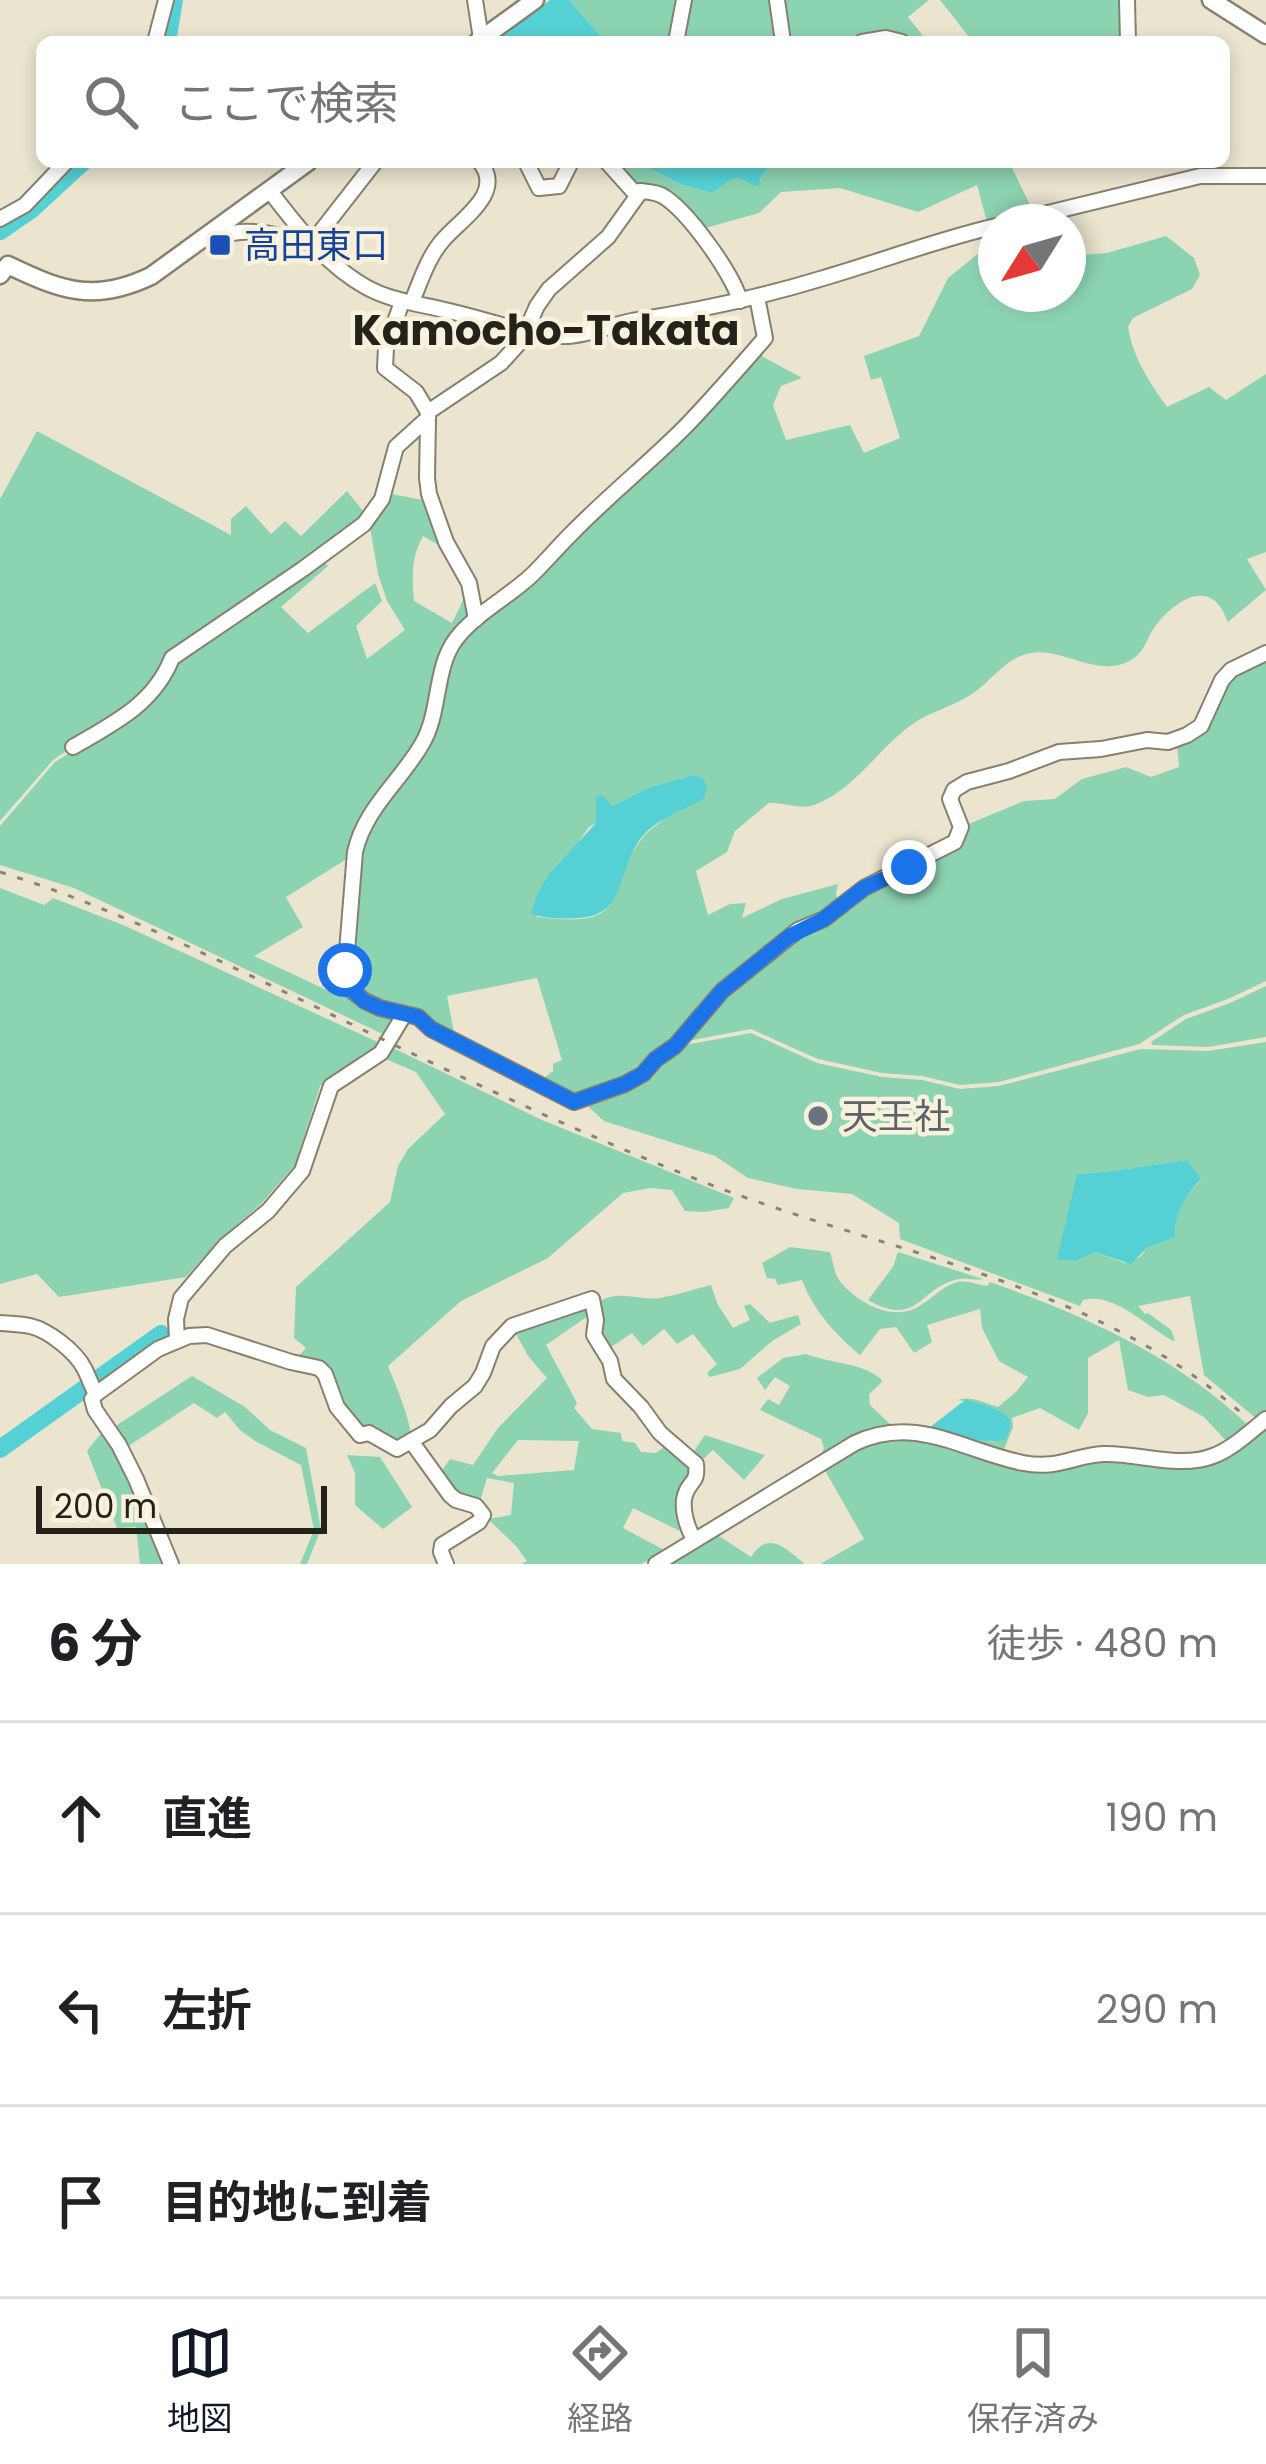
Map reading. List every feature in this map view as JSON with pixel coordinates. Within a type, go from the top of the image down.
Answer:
[{"type":"main road","points":[[488,36],[535,0]]},
{"type":"main road","points":[[1210,0],[1266,35]]},
{"type":"main road","points":[[2,261],[56,287],[90,294],[110,292],[151,276],[300,168]]},
{"type":"street","points":[[157,36],[166,0]]},
{"type":"street","points":[[476,0],[480,36]]},
{"type":"street","points":[[677,36],[684,0]]},
{"type":"street","points":[[777,0],[782,36]]},
{"type":"street","points":[[1127,0],[1128,36]]},
{"type":"street","points":[[0,219],[26,205],[60,168]]},
{"type":"street","points":[[311,244],[370,168]]},
{"type":"street","points":[[476,619],[469,584],[446,542],[429,494],[428,415],[416,392],[385,368],[386,347],[423,274],[442,242],[464,222],[490,185],[485,168]]},
{"type":"street","points":[[529,168],[539,188],[559,186],[568,168]]},
{"type":"street","points":[[613,168],[637,191],[668,200],[699,232],[729,274],[740,301]]},
{"type":"street","points":[[623,168],[637,191]]},
{"type":"street","points":[[1085,204],[1222,168],[1264,178]]},
{"type":"street","points":[[269,190],[311,244],[360,284],[407,302],[566,337],[757,297],[978,230]]},
{"type":"street","points":[[74,747],[145,702],[172,658],[364,524],[382,499],[395,447],[428,415],[501,363],[528,331],[549,289],[608,237],[637,191]]},
{"type":"street","points":[[206,235],[276,234],[311,244]]},
{"type":"street","points":[[757,297],[765,338],[735,374],[537,571],[456,638],[423,742],[365,820],[355,852],[347,982],[372,1005],[418,1017],[431,1029],[574,1102],[625,1084],[675,1046],[722,991],[798,930],[824,919],[864,888],[955,842],[962,827],[951,803],[955,790],[976,778],[1059,752],[1147,740],[1168,742],[1187,735],[1202,726],[1231,670],[1266,653]]},
{"type":"street","points":[[177,1340],[182,1298],[225,1246],[268,1210],[302,1171],[331,1086],[381,1053],[404,1016]]},
{"type":"street","points":[[92,1388],[177,1340],[207,1335],[319,1368],[337,1407],[360,1436],[369,1433],[394,1449],[430,1430],[475,1387],[494,1346],[512,1326],[592,1299],[594,1336],[610,1361],[617,1384],[660,1433],[696,1464],[697,1476],[685,1495],[686,1526],[694,1539]]},
{"type":"street","points":[[0,1323],[43,1331],[87,1371],[95,1410],[128,1462],[171,1564]]},
{"type":"street","points":[[656,1564],[855,1443],[882,1432],[919,1432],[1019,1462],[1049,1465],[1106,1454],[1206,1458],[1266,1419]]},
{"type":"street","points":[[411,1441],[449,1495],[476,1505],[483,1515],[442,1544],[446,1564]]},
{"type":"green space","points":[[569,0],[681,0],[675,36],[601,36]]},
{"type":"green space","points":[[686,0],[774,0],[779,36],[680,36]]},
{"type":"green space","points":[[779,0],[929,0],[908,17],[923,36],[784,36]]},
{"type":"green space","points":[[940,0],[1124,0],[1125,36],[968,36]]},
{"type":"green space","points":[[624,168],[649,168],[712,193],[732,179],[754,187],[767,168],[1012,168],[1030,204],[982,204],[977,185],[918,212],[840,188],[781,192],[759,213],[702,229],[672,200],[635,187]]},
{"type":"green space","points":[[1166,236],[1194,258],[1200,275],[1192,289],[1133,318],[1128,327],[1143,369],[1167,407],[1209,387],[1226,400],[1266,374],[1266,552],[1247,559],[1266,590],[1228,622],[1211,598],[1182,601],[1157,623],[1139,654],[1118,665],[1090,664],[1050,653],[1023,655],[972,694],[914,723],[829,798],[809,806],[769,803],[735,831],[727,852],[696,871],[708,915],[730,904],[746,903],[742,918],[782,899],[838,884],[838,902],[797,928],[641,1072],[575,1099],[539,1082],[562,1060],[537,978],[447,996],[455,1038],[382,1006],[358,987],[351,976],[360,836],[427,743],[452,651],[756,353],[802,378],[781,386],[773,405],[786,440],[850,425],[864,453],[900,438],[881,377],[871,380],[864,356],[919,336],[948,278],[978,254],[978,312],[1086,312],[1086,255]],"holes":[[[694,775],[668,815],[641,840],[602,912],[589,918],[537,917],[533,908],[596,823],[596,799],[612,806],[650,787]]]},
{"type":"green space","points":[[37,431],[231,535],[231,519],[246,506],[271,534],[285,521],[301,536],[347,491],[367,516],[169,656],[151,694],[53,760],[0,821],[0,499]]},
{"type":"green space","points":[[386,493],[428,501],[446,549],[423,536],[413,567],[414,601],[452,623],[469,588],[473,617],[453,636],[420,740],[350,857],[286,897],[303,927],[254,956],[331,992],[346,989],[396,1019],[387,1036],[74,888],[0,865],[0,826],[55,762],[113,726],[172,661],[322,559],[328,566],[281,607],[308,633],[375,583],[382,601],[356,626],[367,659],[405,630],[387,601],[378,574],[369,522]]},
{"type":"green space","points":[[1266,656],[1266,981],[1184,1015],[1139,1044],[999,1082],[960,1085],[882,1073],[818,1059],[751,1029],[682,1042],[724,993],[792,938],[910,870],[964,826],[1024,801],[1055,799],[1082,779],[1126,767],[1151,777],[1179,767],[1177,744],[1198,735],[1224,682]]},
{"type":"green space","points":[[0,888],[44,905],[53,898],[123,925],[382,1044],[320,1086],[295,1165],[186,1277],[59,1297],[37,1274],[0,1284]]},
{"type":"green space","points":[[1266,986],[1266,1037],[1208,1047],[1152,1045],[1186,1019]]},
{"type":"green space","points":[[751,1033],[817,1063],[960,1089],[999,1086],[1141,1049],[1208,1051],[1266,1042],[1266,1414],[1258,1420],[1204,1375],[1190,1296],[1138,1306],[1171,1330],[1173,1341],[1106,1301],[1083,1300],[1080,1306],[900,1239],[899,1223],[852,1194],[748,1178],[715,1156],[604,1121],[583,1102],[679,1046]],"holes":[[[1187,1160],[1201,1180],[1181,1206],[1176,1237],[1125,1263],[1088,1253],[1077,1174]]]},
{"type":"green space","points":[[391,1047],[542,1120],[734,1198],[729,1208],[704,1212],[685,1211],[672,1190],[623,1193],[548,1258],[461,1301],[388,1366],[412,1439],[400,1446],[361,1433],[340,1403],[329,1375],[298,1357],[306,1348],[294,1338],[296,1287],[390,1202],[398,1166],[408,1149],[445,1114],[416,1072],[381,1057]]},
{"type":"green space","points":[[790,1247],[830,1252],[837,1277],[846,1288],[885,1311],[916,1308],[961,1282],[987,1286],[990,1282],[1025,1295],[1161,1359],[1250,1427],[1229,1444],[1204,1417],[1164,1395],[1148,1397],[1128,1390],[1119,1340],[1088,1358],[1088,1413],[1079,1430],[1040,1408],[1012,1418],[1003,1452],[925,1430],[993,1442],[996,1410],[958,1400],[973,1399],[998,1407],[1028,1377],[999,1361],[982,1328],[980,1309],[927,1325],[932,1342],[914,1353],[896,1327],[880,1329],[860,1355],[826,1321],[802,1280],[778,1285],[767,1278],[762,1263]]},
{"type":"green space","points":[[898,1252],[983,1279],[955,1280],[907,1309],[884,1308],[868,1300],[893,1267]]},
{"type":"green space","points":[[711,1285],[733,1328],[750,1320],[744,1306],[750,1304],[770,1323],[798,1315],[801,1324],[740,1369],[710,1377],[707,1373],[717,1364],[693,1334],[677,1344],[664,1329],[643,1346],[632,1333],[607,1350],[598,1337],[599,1302],[606,1298],[660,1298]]},
{"type":"green space","points":[[581,1306],[588,1308],[591,1314],[546,1345],[577,1403],[574,1408],[592,1429],[621,1433],[622,1441],[635,1443],[641,1452],[656,1453],[667,1445],[690,1464],[684,1533],[633,1508],[623,1528],[668,1552],[641,1564],[521,1564],[527,1561],[488,1519],[511,1515],[514,1483],[487,1478],[479,1505],[457,1498],[438,1476],[450,1459],[473,1465],[498,1428],[547,1378],[513,1328]],"holes":[[[518,1440],[579,1441],[574,1470],[492,1473]]]},
{"type":"green space","points":[[806,1354],[857,1367],[883,1381],[869,1394],[870,1405],[892,1426],[869,1431],[819,1460],[824,1448],[821,1439],[760,1410],[768,1399],[779,1405],[790,1386],[775,1377],[765,1390],[757,1378],[783,1358]]},
{"type":"green space","points":[[192,1376],[245,1407],[270,1430],[306,1448],[321,1529],[307,1564],[300,1564],[314,1530],[301,1465],[255,1441],[225,1412],[217,1418],[194,1403],[124,1449],[111,1429]]},
{"type":"green space","points":[[1266,1424],[1266,1564],[820,1564],[864,1539],[823,1467],[857,1446],[907,1434],[1009,1463],[1106,1458],[1191,1464]]},
{"type":"green space","points":[[106,1427],[169,1564],[140,1564],[136,1527],[117,1528],[87,1451]]},
{"type":"green space","points":[[705,1435],[765,1455],[744,1480],[713,1450],[699,1463],[692,1454]]},
{"type":"green space","points":[[347,1455],[380,1457],[412,1507],[383,1529],[355,1505],[355,1473]]},
{"type":"green space","points":[[713,1532],[751,1557],[771,1543],[805,1564],[665,1564]]},
{"type":"water","points":[[550,0],[569,0],[601,36],[503,36]]},
{"type":"water","points":[[649,168],[767,168],[754,187],[733,179],[712,193]]},
{"type":"water","points":[[694,775],[707,788],[703,799],[645,833],[605,909],[579,918],[531,914],[550,873],[596,823],[598,796],[612,806],[650,787]]},
{"type":"water","points":[[1187,1160],[1201,1179],[1182,1205],[1176,1237],[1147,1248],[1131,1264],[1094,1252],[1076,1261],[1057,1259],[1077,1174]]},
{"type":"water","points":[[965,1400],[1007,1416],[1006,1440],[977,1440],[929,1428]]},
{"type":"waterway","points":[[168,36],[174,0]]},
{"type":"waterway","points":[[0,231],[76,168]]},
{"type":"waterway","points":[[0,1449],[161,1334]]},
{"type":"railway","points":[[0,872],[161,934],[505,1097],[696,1179],[1055,1301],[1123,1333],[1188,1372],[1248,1419]]},
{"type":"place","name":"高田東口","points":[[220,245]]},
{"type":"place","name":"天王社","points":[[818,1116]]},
{"type":"district","name":"Kamocho-Takata","points":[[546,330]]},
{"type":"route","points":[[345,970],[349,987],[372,1005],[418,1017],[431,1029],[574,1102],[643,1074],[675,1046],[722,991],[790,936],[824,919],[864,888],[909,867]]}]
